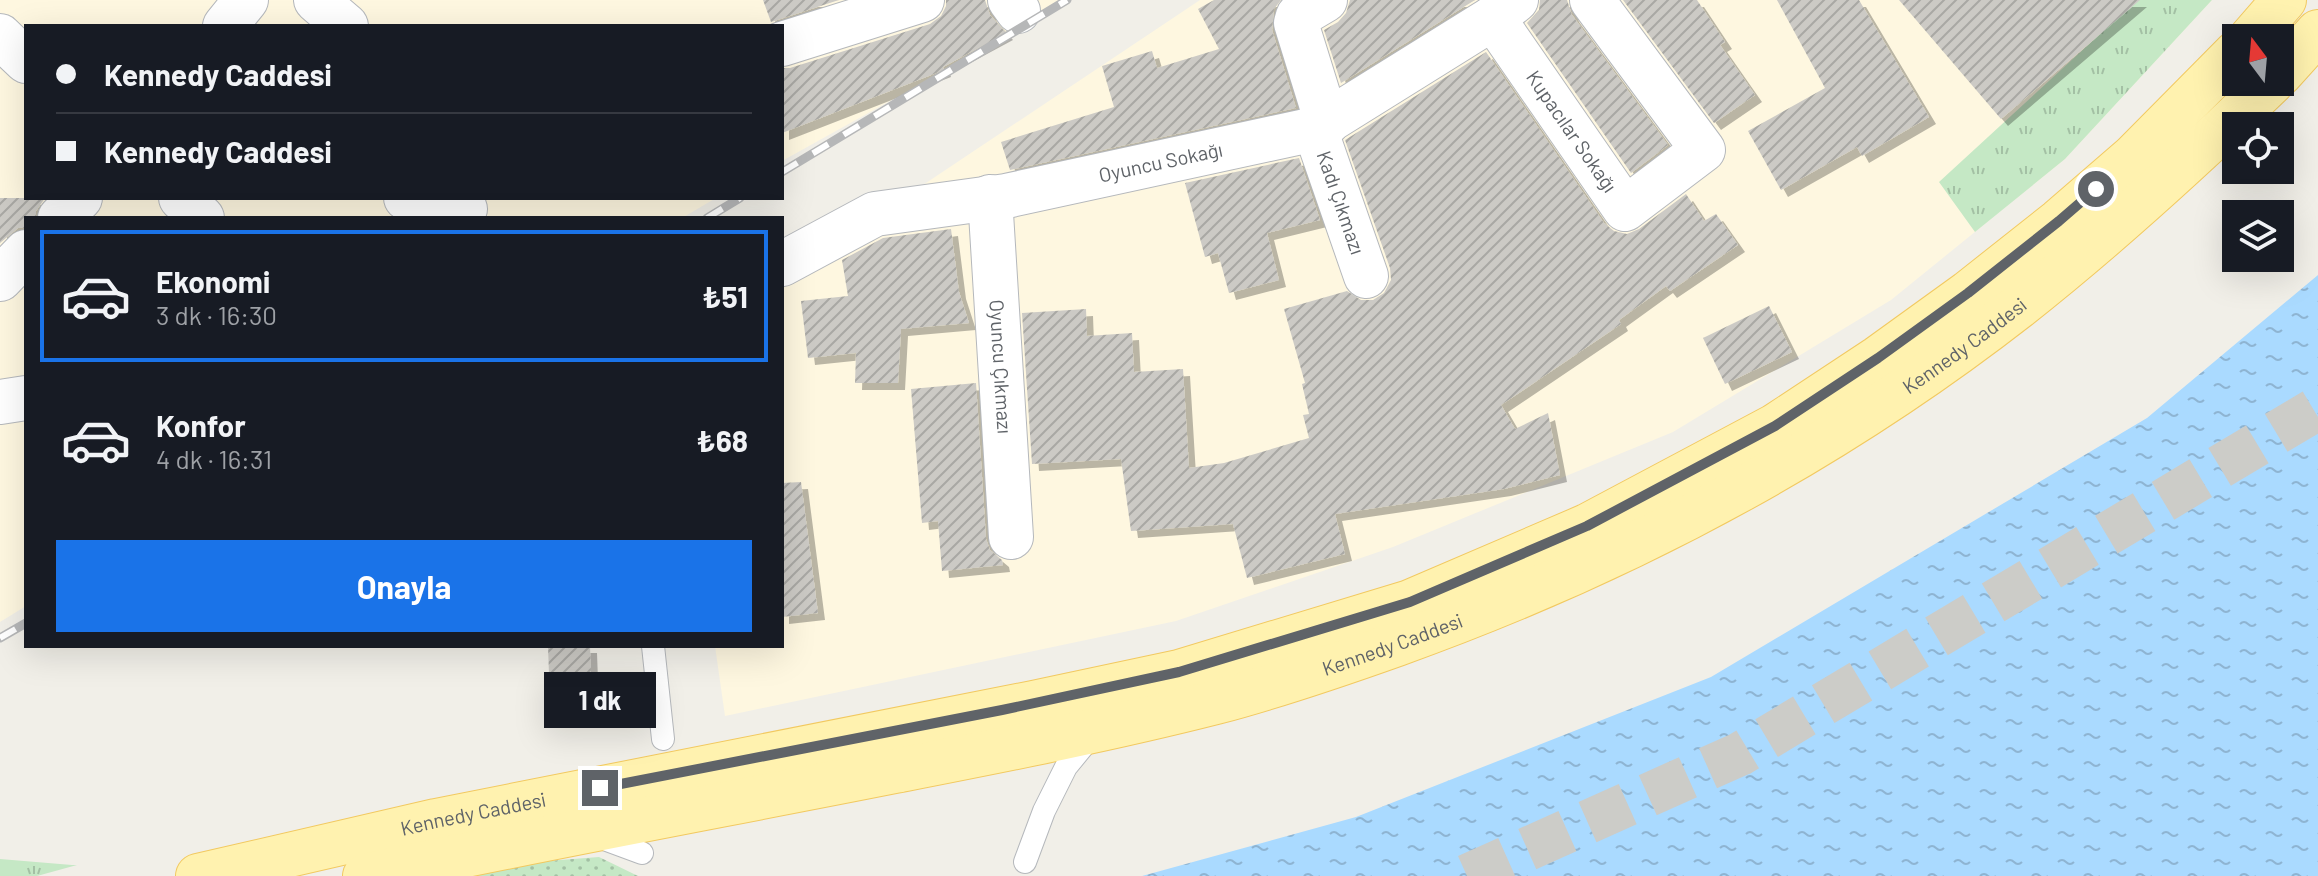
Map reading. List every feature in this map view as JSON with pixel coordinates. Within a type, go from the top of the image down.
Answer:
[{"type":"main road","points":[[2263,24],[2284,0]]},
{"type":"main road","points":[[2294,59],[2318,32]]},
{"type":"main road","name":"Kennedy Caddesi","points":[[198,876],[436,821],[1002,710],[1179,672],[1410,602],[1587,526],[1775,426],[1878,358],[1968,293],[2059,221],[2133,157],[2222,67]]},
{"type":"main road","name":"Kennedy Caddesi","points":[[365,876],[995,751],[1218,701],[1340,664],[1458,622],[1574,574],[1671,527],[1784,465],[1901,391],[2016,308],[2129,217],[2257,96]]},
{"type":"street","points":[[227,24],[246,0]]},
{"type":"street","points":[[316,0],[344,24]]},
{"type":"street","points":[[784,43],[922,0]]},
{"type":"street","name":"Kadı Çıkmazı","points":[[1325,0],[1298,16],[1296,23],[1321,126],[1366,276]]},
{"type":"street","name":"Kupacılar Sokağı","points":[[1505,9],[1625,209],[1703,150],[1592,0]]},
{"type":"street","name":"Oyuncu Sokağı","points":[[784,263],[875,214],[1006,196],[1321,126],[1505,9]]},
{"type":"street","name":"Oyuncu Çıkmazı","points":[[990,197],[1011,537]]},
{"type":"street","points":[[62,216],[78,200]]},
{"type":"street","points":[[418,200],[467,208]]},
{"type":"street","points":[[0,279],[24,254]]},
{"type":"street","points":[[0,402],[24,398]]},
{"type":"lane","points":[[653,648],[663,739]]},
{"type":"lane","points":[[1025,862],[1044,811],[1062,775],[1096,729]]},
{"type":"lane","points":[[584,832],[642,853]]},
{"type":"shaded area","points":[[0,0],[1068,0],[784,160],[784,24],[24,24],[24,200],[713,200],[685,216],[24,216],[24,607],[0,622]]},
{"type":"shaded area","points":[[1200,0],[2212,0],[2065,159],[1891,300],[1673,432],[1393,547],[1176,621],[725,716],[715,648],[784,648],[784,273],[926,183]]},
{"type":"green space","points":[[2137,0],[2212,0],[2065,159],[1975,232],[1939,182]]},
{"type":"green space","points":[[599,857],[638,876],[449,876],[495,865]]},
{"type":"green space","points":[[0,859],[77,865],[37,876],[0,876]]},
{"type":"water","points":[[2318,275],[2318,876],[1142,876],[1356,817],[1711,677],[2147,418]]},
{"type":"building","points":[[763,0],[839,0],[771,22]]},
{"type":"building","points":[[946,0],[985,0],[990,15],[1006,33],[943,67],[944,70],[784,132],[784,68],[930,24],[941,16]]},
{"type":"building","points":[[1214,0],[1281,0],[1274,9],[1272,30],[1296,108],[1010,170],[1001,142],[1114,107],[1102,66],[1152,51],[1157,68],[1219,49],[1198,9]]},
{"type":"building","points":[[1350,0],[1475,0],[1341,83],[1324,30],[1346,13]]},
{"type":"building","points":[[1540,0],[1567,0],[1572,15],[1668,145],[1631,173],[1527,23],[1539,10]]},
{"type":"building","points":[[1623,0],[1697,0],[1725,42],[1720,45],[1755,95],[1714,123]]},
{"type":"building","points":[[1777,0],[1859,0],[1929,117],[1862,156],[1857,147],[1781,190],[1748,131],[1825,88]]},
{"type":"building","points":[[1899,0],[2140,0],[2001,119]]},
{"type":"building","points":[[1486,52],[1604,223],[1614,231],[1627,234],[1639,229],[1686,194],[1704,221],[1716,214],[1738,245],[1670,291],[1666,286],[1619,320],[1621,324],[1501,405],[1515,429],[1548,413],[1560,475],[1504,489],[1335,514],[1345,554],[1247,578],[1233,524],[1131,531],[1121,459],[1032,464],[1022,313],[1086,309],[1087,336],[1132,333],[1134,372],[1183,369],[1189,468],[1224,463],[1309,438],[1303,415],[1309,414],[1302,384],[1305,383],[1284,309],[1347,291],[1361,300],[1373,300],[1384,293],[1391,280],[1390,268],[1345,140]]},
{"type":"building","points":[[1299,158],[1320,220],[1267,233],[1279,280],[1229,293],[1218,253],[1205,257],[1185,183]]},
{"type":"building","points":[[0,198],[44,200],[36,216],[24,216],[24,228],[18,228],[0,243]]},
{"type":"building","points":[[951,229],[959,292],[969,323],[901,329],[898,383],[855,383],[856,353],[808,358],[801,301],[848,296],[842,260],[883,238]]},
{"type":"building","points":[[1769,306],[1792,352],[1725,384],[1703,338]]},
{"type":"building","points":[[976,383],[986,539],[990,550],[1002,560],[1003,565],[942,571],[938,521],[922,523],[911,389]]},
{"type":"building","points":[[801,482],[818,613],[784,617],[784,483]]},
{"type":"building","points":[[548,648],[590,648],[592,701],[550,703]]},
{"type":"tunnel","points":[[1467,876],[1740,754],[2318,408]]},
{"type":"railway","points":[[784,171],[1067,0]]},
{"type":"railway","points":[[710,216],[737,200]]},
{"type":"railway","points":[[0,638],[24,624]]},
{"type":"route","points":[[600,788],[1002,710],[1179,672],[1410,602],[1587,526],[1775,426],[1878,358],[1968,293],[2096,189]]}]
